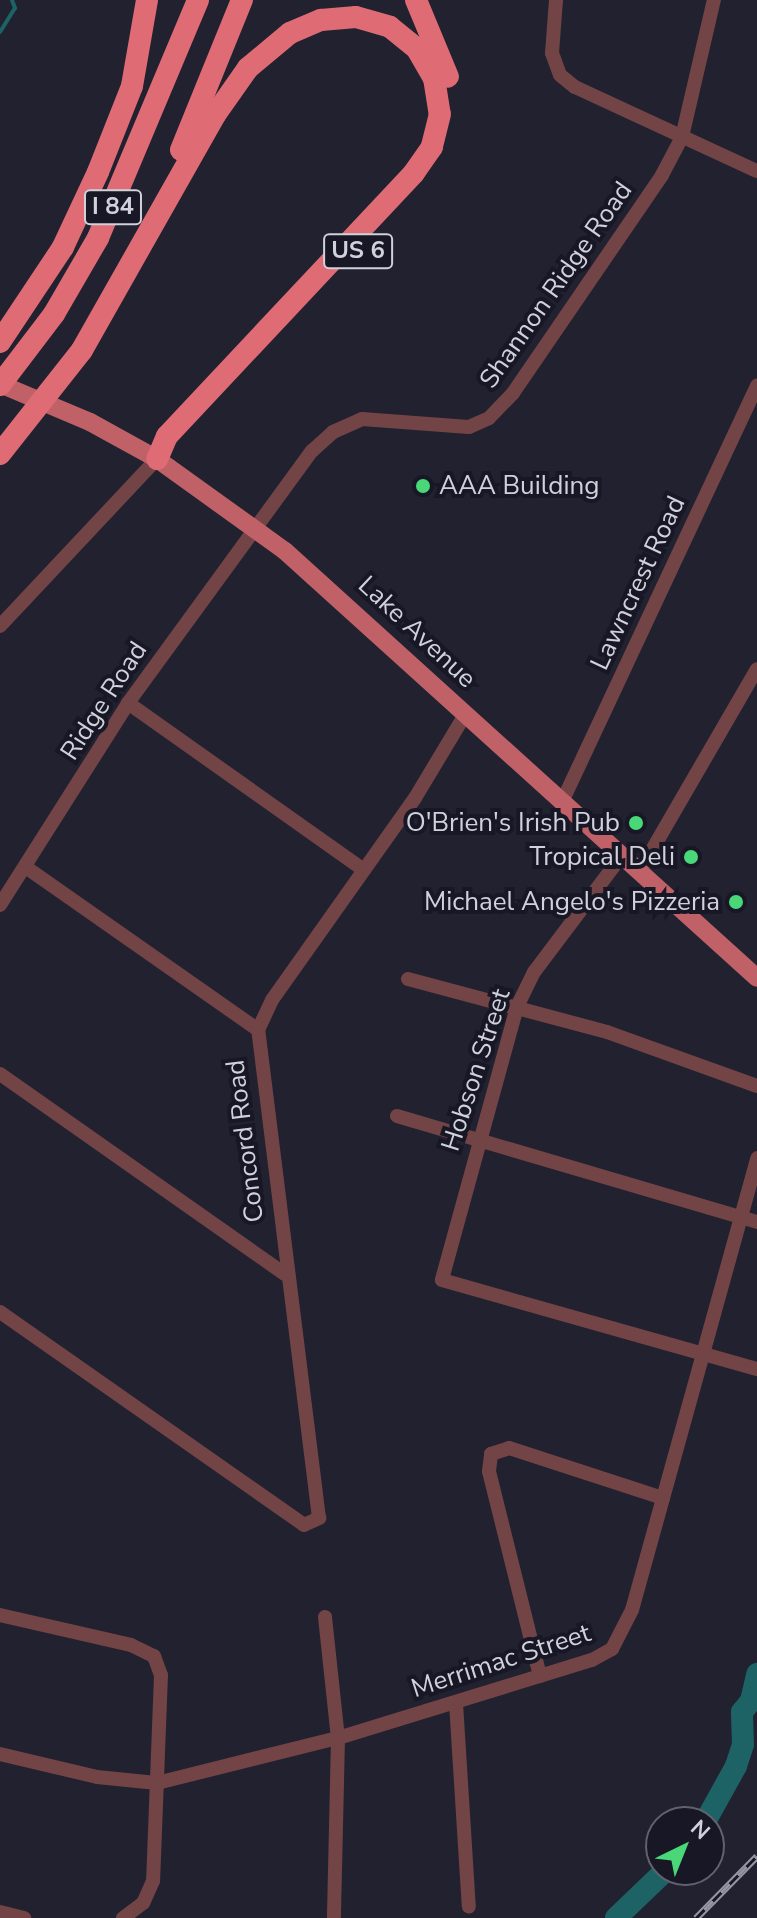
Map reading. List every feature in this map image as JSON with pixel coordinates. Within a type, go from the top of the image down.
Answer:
[{"type":"highway","points":[[0,342],[63,247],[98,172],[132,86],[147,0]]},
{"type":"highway","name":"I 84","points":[[0,384],[15,366],[98,238],[198,0]]},
{"type":"highway","name":"I 84","points":[[0,452],[57,384],[124,275],[242,0]]},
{"type":"highway","name":"US 6","points":[[157,459],[434,167],[448,134],[452,93],[416,0]]},
{"type":"highway","points":[[124,275],[225,97],[275,43],[321,20],[356,17],[390,27],[417,49],[439,96],[437,131],[424,160],[167,436],[157,459]]},
{"type":"main road","name":"Lake Avenue","points":[[0,384],[90,422],[157,459],[253,526],[328,586],[757,978]]},
{"type":"street","points":[[556,0],[552,53],[560,75],[757,171]]},
{"type":"street","points":[[682,137],[714,0]]},
{"type":"street","name":"Shannon Ridge Road","points":[[253,526],[333,432],[362,419],[469,427],[489,418],[531,367],[682,137]]},
{"type":"street","name":"Lawncrest Road","points":[[562,802],[757,385]]},
{"type":"street","points":[[0,626],[157,459]]},
{"type":"street","name":"Ridge Road","points":[[0,905],[27,868],[128,703],[253,526]]},
{"type":"street","points":[[641,869],[757,669]]},
{"type":"street","points":[[128,703],[364,870]]},
{"type":"street","name":"Concord Road","points":[[0,1312],[304,1525],[313,1524],[321,1503],[285,1274],[258,1030],[272,1000],[364,870],[466,713]]},
{"type":"street","name":"Hobson Street","points":[[623,854],[534,972],[517,1007],[477,1138],[442,1280],[706,1354]]},
{"type":"street","points":[[27,868],[258,1030]]},
{"type":"street","points":[[408,979],[607,1032],[757,1086]]},
{"type":"street","points":[[0,1074],[285,1274]]},
{"type":"street","points":[[397,1116],[757,1222]]},
{"type":"street","name":"Merrimac Street","points":[[0,1754],[97,1777],[157,1783],[338,1738],[592,1660],[612,1649],[625,1631],[706,1354],[757,1158]]},
{"type":"street","points":[[706,1354],[757,1369]]},
{"type":"street","points":[[540,1676],[489,1471],[491,1454],[509,1448],[663,1498]]},
{"type":"street","points":[[0,1615],[131,1645],[154,1656],[161,1675],[153,1881],[143,1903],[123,1918]]},
{"type":"street","points":[[325,1617],[338,1738],[334,1918]]},
{"type":"street","points":[[456,1703],[469,1907]]},
{"type":"waterway","points":[[0,32],[15,8],[12,0]]},
{"type":"waterway","points":[[714,1806],[736,1766],[743,1744],[742,1712],[751,1701],[757,1674]]},
{"type":"waterway","points":[[616,1918],[649,1886]]},
{"type":"railway","points":[[696,1918],[757,1856]]},
{"type":"place","name":"AAA Building","points":[[423,486]]},
{"type":"place","name":"O'Brien's Irish Pub","points":[[636,823]]},
{"type":"place","name":"Tropical Deli","points":[[691,857]]},
{"type":"place","name":"Michael Angelo's Pizzeria","points":[[736,902]]}]
